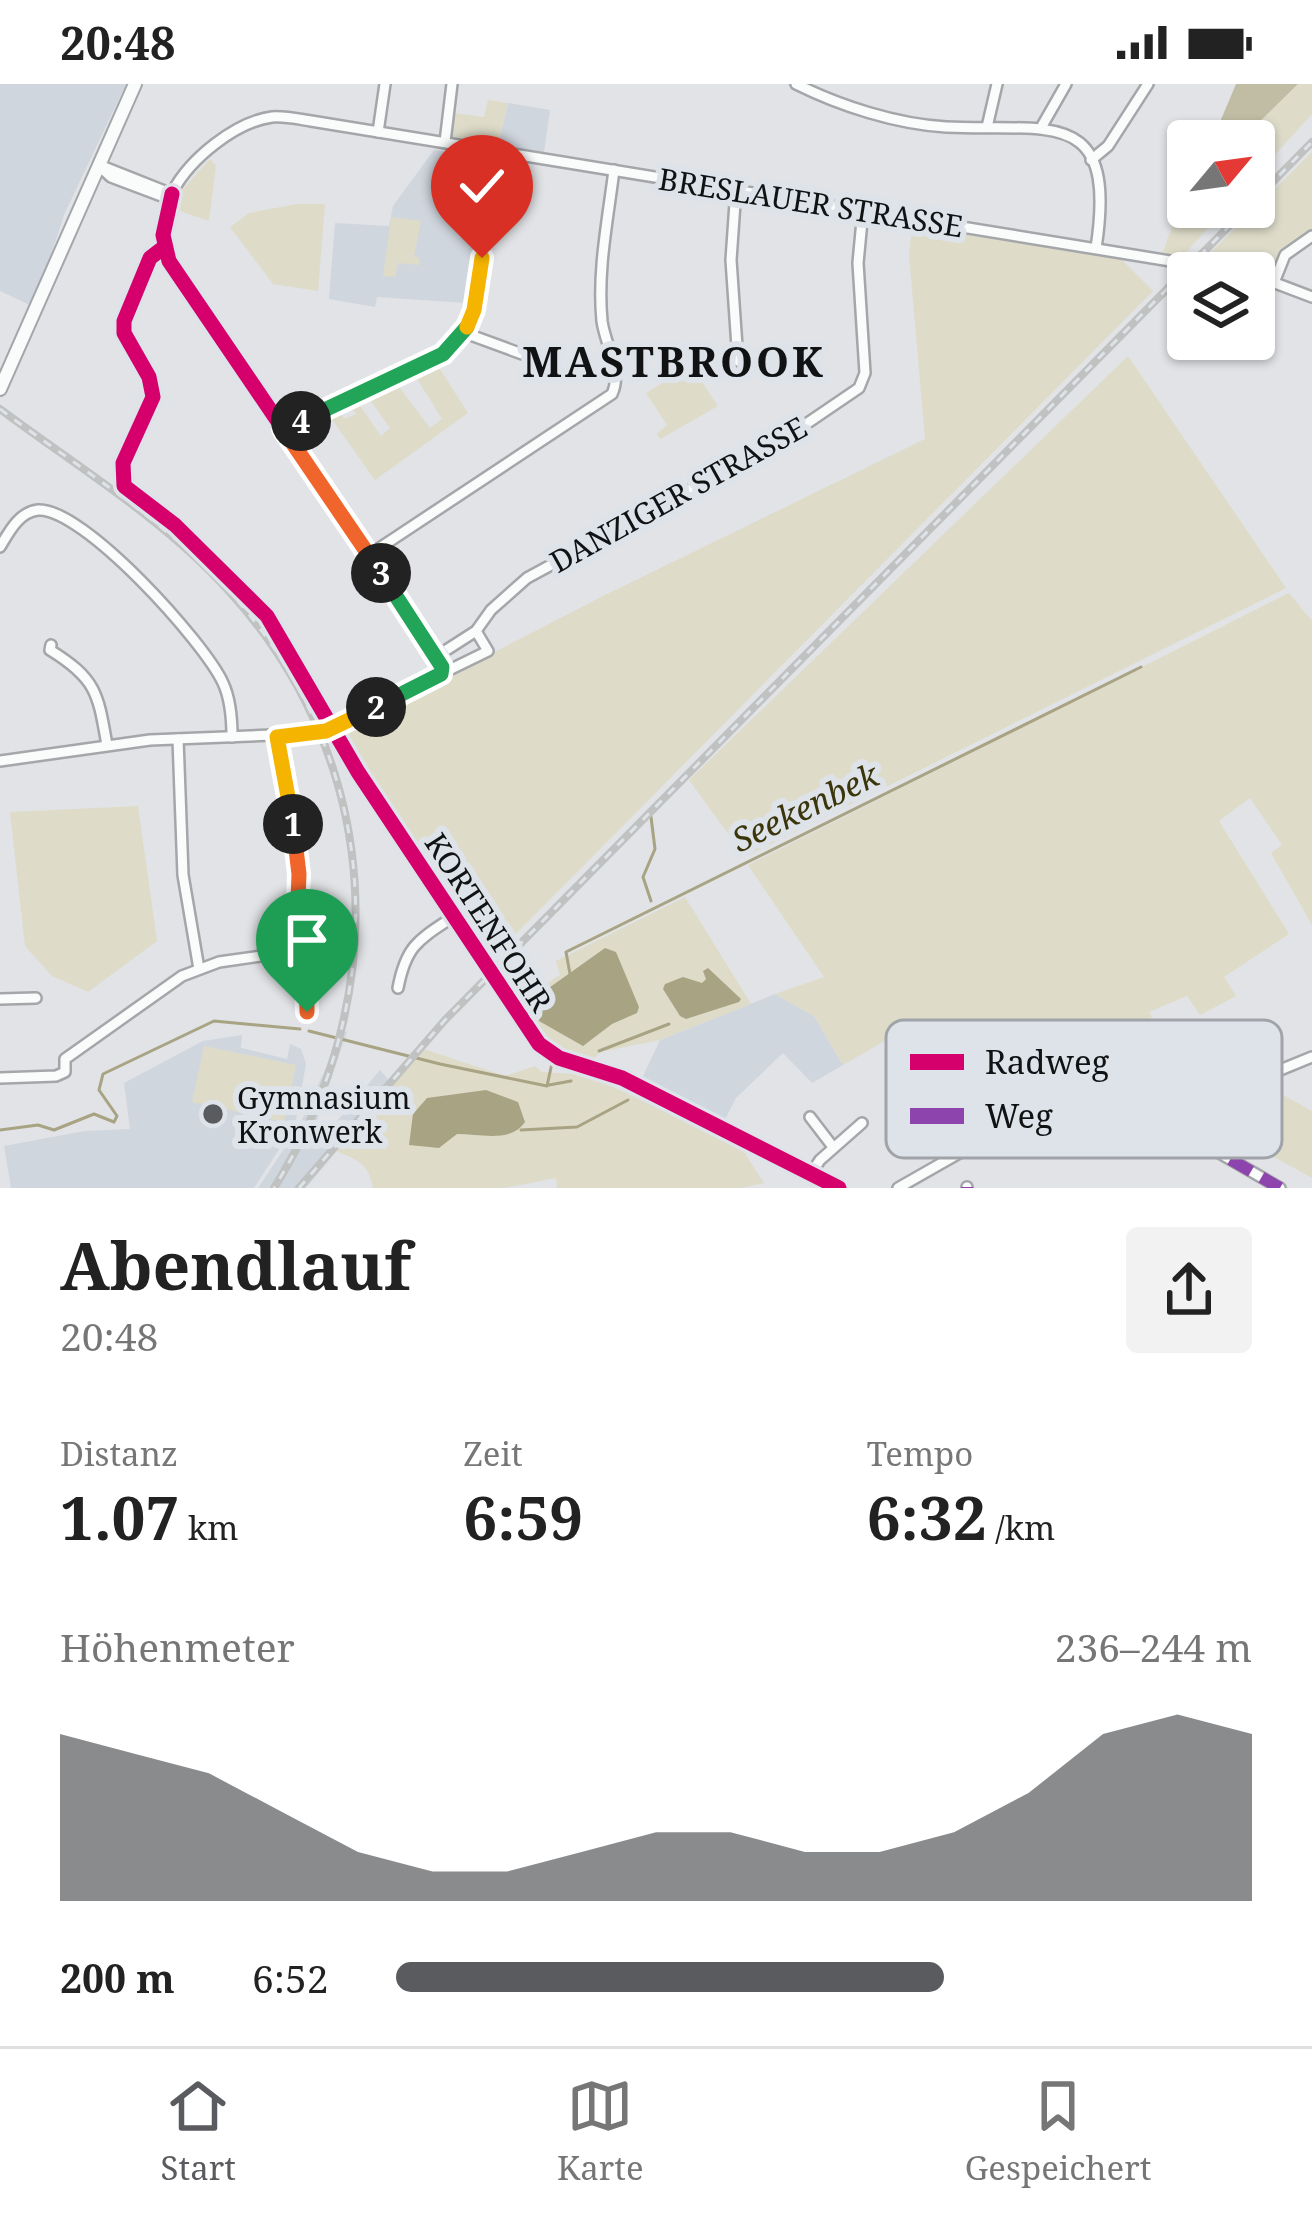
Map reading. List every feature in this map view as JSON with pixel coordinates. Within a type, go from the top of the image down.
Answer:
[{"type":"main road","points":[[0,388],[135,84]]},
{"type":"street","points":[[385,84],[378,132],[269,117],[227,136],[172,194],[166,208],[163,248],[442,663],[441,674]]},
{"type":"street","points":[[445,142],[452,84]]},
{"type":"street","points":[[796,84],[843,104],[941,127],[1042,126],[1070,134],[1091,160],[1099,196],[1096,248]]},
{"type":"street","points":[[987,127],[997,84]]},
{"type":"street","points":[[1042,126],[1066,84]]},
{"type":"street","points":[[1091,160],[1108,146],[1148,84]]},
{"type":"street","name":"BRESLAUER STRASSE","points":[[378,132],[1167,260]]},
{"type":"street","points":[[283,429],[443,354],[465,333],[474,310],[491,208],[488,150]]},
{"type":"street","points":[[99,166],[172,194]]},
{"type":"street","points":[[370,555],[612,394],[616,371],[602,322],[601,286],[614,170]]},
{"type":"street","points":[[736,189],[731,260],[738,361]]},
{"type":"street","name":"DANZIGER STRASSE","points":[[437,656],[476,631],[491,610],[527,578],[787,437],[859,388],[866,374],[858,263],[863,210]]},
{"type":"street","points":[[1312,236],[1285,255],[1275,280],[1312,297]]},
{"type":"street","name":"KORTENFOHR","points":[[163,248],[150,258],[124,321],[124,333],[149,377],[153,397],[123,464],[124,486],[175,525],[267,616],[331,729],[529,1032],[550,1053],[622,1078],[839,1188]]},
{"type":"street","points":[[465,333],[522,354]]},
{"type":"street","points":[[0,547],[28,512],[57,513],[83,528],[140,580],[200,647],[224,683],[232,737]]},
{"type":"street","points":[[0,761],[178,739],[277,737],[331,729],[488,651],[476,631]]},
{"type":"street","points":[[51,645],[50,650],[80,670],[96,689],[107,746]]},
{"type":"street","points":[[277,737],[299,874],[296,951]]},
{"type":"street","points":[[178,739],[183,875],[199,969]]},
{"type":"street","points":[[398,988],[404,959],[412,947],[453,917]]},
{"type":"street","points":[[0,1078],[65,1072],[65,1059],[166,984],[199,969],[296,951],[306,958],[307,1012]]},
{"type":"street","points":[[0,999],[36,998]]},
{"type":"street","points":[[1282,1070],[1312,1058]]},
{"type":"street","points":[[810,1117],[833,1148]]},
{"type":"street","points":[[812,1172],[862,1123]]},
{"type":"street","points":[[898,1188],[954,1158]]},
{"type":"street","points":[[1228,1158],[1280,1188]]},
{"type":"shaded area","points":[[0,84],[126,84],[64,215],[50,258],[57,261],[36,308],[0,291]]},
{"type":"shaded area","points":[[1236,84],[1298,84],[1261,120],[1221,120]]},
{"type":"shaded area","points":[[1298,84],[1312,84],[1312,114],[1275,155],[1275,120],[1261,120]]},
{"type":"shaded area","points":[[488,100],[508,103],[498,145],[450,136],[454,113],[484,117]]},
{"type":"shaded area","points":[[508,103],[550,110],[544,152],[498,145]]},
{"type":"shaded area","points":[[434,150],[482,157],[487,178],[467,303],[377,297],[375,307],[329,299],[335,223],[389,226],[393,206]]},
{"type":"shaded area","points":[[1312,152],[1312,236],[1292,247],[1275,280],[1275,252],[1211,252],[1235,228],[1275,228],[1275,189]]},
{"type":"shaded area","points":[[210,159],[216,165],[209,221],[171,208],[175,198]]},
{"type":"shaded area","points":[[325,204],[318,291],[273,284],[230,227],[249,213]]},
{"type":"shaded area","points":[[391,217],[421,221],[414,257],[419,257],[419,265],[398,263],[395,277],[383,276]]},
{"type":"shaded area","points":[[912,227],[1120,258],[1153,291],[488,962],[344,748],[343,730],[925,439],[909,255]]},
{"type":"shaded area","points":[[1172,228],[1208,228],[1186,252],[1162,255]]},
{"type":"shaded area","points":[[1128,356],[1286,588],[745,857],[689,780]]},
{"type":"shaded area","points":[[436,363],[468,413],[375,480],[328,414],[337,410],[345,419],[356,414],[348,404],[356,400],[381,436],[390,428],[368,397],[396,383],[430,428],[442,419],[414,374]]},
{"type":"shaded area","points":[[691,366],[718,406],[660,439],[657,434],[667,425],[646,393]]},
{"type":"shaded area","points":[[1289,593],[1312,621],[1312,925],[1271,853],[1282,845],[1250,798],[1219,821],[1289,934],[1224,977],[1236,996],[1200,1015],[1187,996],[1149,1012],[1148,1020],[886,1020],[886,1040],[843,1065],[814,1016],[775,994],[824,977],[748,865]]},
{"type":"shaded area","points":[[138,806],[157,941],[88,992],[52,976],[25,946],[10,812]]},
{"type":"shaded area","points":[[685,897],[751,1004],[660,1040],[600,1052],[590,1063],[550,1046],[520,1015],[522,1000],[560,975],[556,961]]},
{"type":"shaded area","points":[[605,948],[616,952],[639,1007],[637,1013],[612,1024],[583,1046],[539,1021],[546,990]]},
{"type":"shaded area","points":[[708,968],[741,999],[686,1019],[680,1016],[663,989],[665,984],[683,977],[702,983]]},
{"type":"shaded area","points":[[775,994],[814,1016],[843,1065],[812,1083],[783,1053],[736,1098],[719,1131],[637,1089],[660,1040]]},
{"type":"shaded area","points":[[343,1031],[347,1032],[313,1132],[324,1131],[338,1120],[380,1070],[392,1084],[306,1188],[258,1188],[299,1126]]},
{"type":"shaded area","name":"Gymnasium Kronwerk","points":[[242,1035],[241,1048],[287,1059],[290,1044],[301,1049],[306,1064],[295,1125],[254,1188],[11,1188],[4,1146],[85,1131],[130,1129],[124,1083],[203,1041]]},
{"type":"shaded area","points":[[204,1046],[296,1065],[284,1122],[192,1102]]},
{"type":"shaded area","points":[[424,1049],[505,1076],[535,1066],[542,1072],[587,1075],[744,1152],[764,1183],[741,1188],[557,1188],[556,1178],[504,1188],[373,1188],[361,1164],[336,1151]]},
{"type":"shaded area","points":[[486,1090],[518,1102],[525,1122],[519,1129],[495,1136],[457,1134],[439,1148],[409,1145],[413,1114],[427,1098]]},
{"type":"shaded area","points":[[1282,1094],[1312,1111],[1312,1178],[1276,1158],[1282,1158]]},
{"type":"waterway","name":"Seekenbek","points":[[570,974],[566,952],[1141,667]]},
{"type":"waterway","points":[[651,817],[655,849],[643,877],[651,901]]},
{"type":"waterway","name":"Seekenbek","points":[[0,1130],[38,1125],[54,1130],[94,1114],[114,1122],[117,1116],[99,1090],[103,1074],[214,1021],[300,1029]]},
{"type":"waterway","points":[[599,1051],[669,1024]]},
{"type":"waterway","name":"Seekenbek","points":[[309,1031],[547,1086],[552,1063]]},
{"type":"waterway","points":[[549,1085],[571,1081]]},
{"type":"waterway","points":[[521,1130],[577,1127],[628,1100]]},
{"type":"railway","points":[[1275,180],[1312,142]]},
{"type":"railway","points":[[299,1188],[445,1020],[1227,228]]},
{"type":"railway","points":[[0,409],[148,517],[203,564],[280,657],[318,728],[343,803],[354,881],[353,959],[339,1037],[313,1114],[274,1188]]},
{"type":"marked path","points":[[1228,1158],[1280,1188]]},
{"type":"cycle path","points":[[172,194],[163,235],[169,261],[442,663],[441,674],[331,729],[309,735]]},
{"type":"cycle path","points":[[163,248],[150,258],[124,321],[124,333],[149,377],[153,397],[123,463],[124,486],[175,525],[267,616],[358,772],[539,1044],[559,1058],[622,1078],[839,1188]]},
{"type":"place","name":"Gymnasium Kronwerk","points":[[213,1114]]},
{"type":"district","name":"MASTBROOK","points":[[674,360]]},
{"type":"route","points":[[307,1012],[306,958],[296,951],[299,874],[277,737],[331,729],[441,674],[442,663],[283,429],[454,345],[474,310],[482,258]]}]
